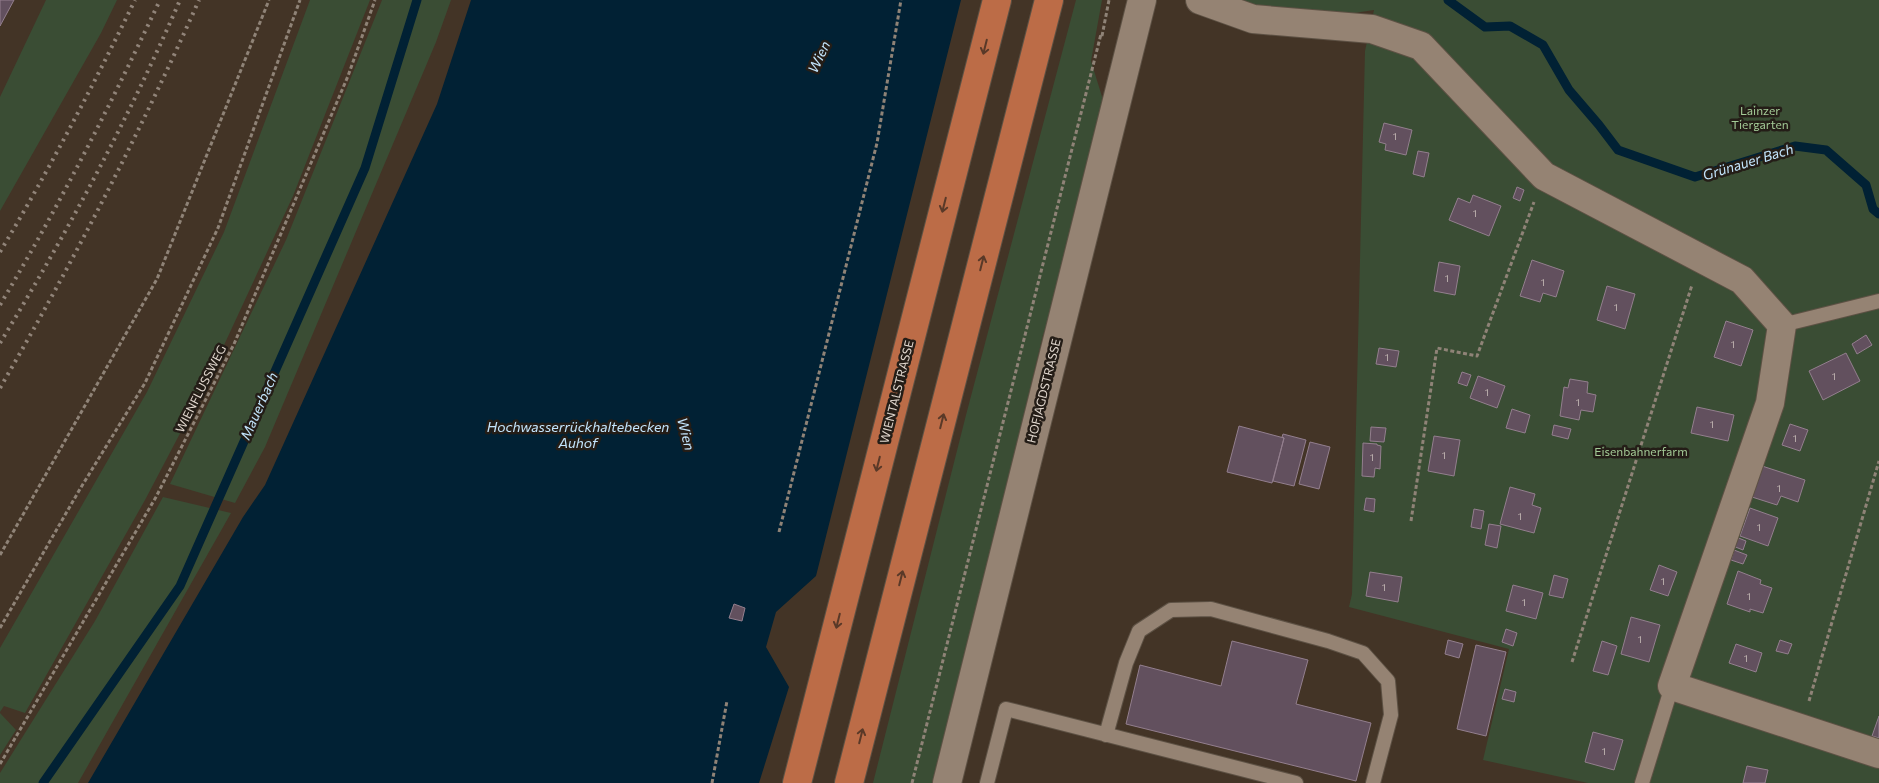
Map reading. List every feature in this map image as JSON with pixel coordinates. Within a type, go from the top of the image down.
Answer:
[{"type":"main road","name":"WIENTALSTRASSE","points":[[797,783],[997,0]]},
{"type":"main road","points":[[849,783],[1049,0]]},
{"type":"street","name":"HOFJAGDSTRASSE","points":[[947,783],[1142,0]]},
{"type":"street","points":[[1200,0],[1253,19],[1372,29],[1421,46],[1544,176],[1742,280],[1782,325],[1770,403],[1672,686],[1879,754]]},
{"type":"lane","points":[[1782,325],[1879,301]]},
{"type":"lane","points":[[1106,735],[1126,663],[1139,631],[1171,610],[1211,609],[1328,641],[1363,653],[1388,681],[1391,715],[1373,783]]},
{"type":"lane","points":[[1642,783],[1672,686]]},
{"type":"lane","points":[[987,783],[1006,709],[1296,783]]},
{"type":"path","points":[[0,554],[157,279],[268,0]]},
{"type":"path","points":[[0,628],[149,374],[218,228],[300,0]]},
{"type":"path","name":"WIENFLUSSWEG","points":[[0,764],[83,625],[156,497],[234,344],[348,76],[375,0]]},
{"type":"path","points":[[779,532],[877,144],[902,0]]},
{"type":"path","points":[[912,783],[1101,34]]},
{"type":"path","points":[[1411,521],[1437,348],[1477,356],[1544,176]]},
{"type":"path","points":[[1572,662],[1700,258]]},
{"type":"path","points":[[1801,728],[1879,461]]},
{"type":"path","points":[[712,783],[727,701]]},
{"type":"green space","points":[[46,0],[117,0],[101,33],[0,211],[0,97]]},
{"type":"green space","points":[[310,0],[370,0],[293,196],[206,384],[145,500],[25,713],[4,706],[0,712],[0,648],[147,392],[224,232]]},
{"type":"green space","points":[[382,0],[451,0],[436,42],[265,447],[235,503],[170,484],[286,240]]},
{"type":"green space","points":[[1076,0],[1102,0],[1091,61],[1108,116],[1066,263],[1043,335],[963,669],[932,783],[873,783],[966,415]]},
{"type":"green space","name":"Eisenbahnerfarm","points":[[1235,0],[1879,0],[1879,783],[1588,783],[1483,760],[1509,649],[1349,607],[1352,594],[1365,51],[1374,10],[1341,15],[1249,6]]},
{"type":"green space","points":[[163,497],[231,513],[78,783],[0,783],[0,773],[95,621]]},
{"type":"green space","points":[[0,713],[16,730],[0,755]]},
{"type":"water","name":"Hochwasserrückhaltebecken Auhof","points":[[471,0],[961,0],[816,576],[776,612],[766,647],[789,687],[759,783],[88,783],[243,517],[265,485],[437,104]]},
{"type":"building","points":[[0,0],[14,0],[0,26]]},
{"type":"building","points":[[1384,123],[1412,130],[1406,155],[1385,150],[1386,144],[1379,142]]},
{"type":"building","points":[[1418,151],[1429,153],[1424,177],[1413,174]]},
{"type":"building","points":[[1517,187],[1524,190],[1520,201],[1513,198]]},
{"type":"building","points":[[1473,195],[1501,206],[1489,236],[1449,220],[1458,198],[1470,203]]},
{"type":"building","points":[[1532,260],[1564,271],[1556,297],[1543,293],[1540,302],[1520,296]]},
{"type":"building","points":[[1439,262],[1460,266],[1455,295],[1434,291]]},
{"type":"building","points":[[1607,286],[1635,294],[1625,329],[1597,320]]},
{"type":"building","points":[[1726,321],[1753,330],[1741,366],[1714,357]]},
{"type":"building","points":[[1866,335],[1872,345],[1857,354],[1852,344]]},
{"type":"building","points":[[1379,348],[1399,351],[1396,367],[1376,364]]},
{"type":"building","points":[[1846,353],[1860,381],[1823,400],[1809,371]]},
{"type":"building","points":[[1462,372],[1471,375],[1467,386],[1458,383]]},
{"type":"building","points":[[1478,376],[1505,386],[1497,408],[1470,398]]},
{"type":"building","points":[[1570,379],[1588,382],[1587,393],[1596,395],[1593,412],[1581,410],[1579,420],[1560,416],[1564,387],[1568,388]]},
{"type":"building","points":[[1697,407],[1734,415],[1728,441],[1691,433]]},
{"type":"building","points":[[1512,409],[1530,415],[1525,433],[1506,428]]},
{"type":"building","points":[[1790,424],[1808,430],[1800,451],[1782,445]]},
{"type":"building","points":[[1554,425],[1571,429],[1568,439],[1552,435]]},
{"type":"building","points":[[1239,426],[1284,438],[1272,483],[1227,472]]},
{"type":"building","points":[[1371,427],[1386,428],[1384,442],[1370,441]]},
{"type":"building","points":[[1283,434],[1306,440],[1294,486],[1273,481],[1284,438],[1282,437]]},
{"type":"building","points":[[1434,436],[1460,440],[1454,476],[1428,471]]},
{"type":"building","points":[[1310,442],[1330,447],[1319,489],[1299,484]]},
{"type":"building","points":[[1363,443],[1381,446],[1380,469],[1375,468],[1374,477],[1362,476]]},
{"type":"building","points":[[1762,466],[1805,480],[1798,502],[1781,496],[1777,505],[1752,497]]},
{"type":"building","points":[[1510,487],[1535,494],[1532,505],[1541,508],[1534,533],[1500,524]]},
{"type":"building","points":[[1366,498],[1375,499],[1374,512],[1364,510]]},
{"type":"building","points":[[1750,508],[1778,518],[1768,546],[1740,536]]},
{"type":"building","points":[[1474,509],[1484,511],[1481,529],[1471,527]]},
{"type":"building","points":[[1489,524],[1501,526],[1497,548],[1485,545]]},
{"type":"building","points":[[1736,537],[1746,541],[1743,550],[1733,546]]},
{"type":"building","points":[[1734,550],[1747,555],[1743,564],[1731,560]]},
{"type":"building","points":[[1659,565],[1677,572],[1668,596],[1650,590]]},
{"type":"building","points":[[1738,571],[1761,580],[1760,584],[1772,588],[1763,613],[1750,609],[1750,612],[1727,604]]},
{"type":"building","points":[[1370,572],[1402,577],[1398,602],[1366,596]]},
{"type":"building","points":[[1554,575],[1568,579],[1563,598],[1549,595]]},
{"type":"building","points":[[1513,585],[1543,593],[1536,619],[1506,611]]},
{"type":"building","points":[[734,604],[745,608],[742,621],[729,618]]},
{"type":"building","points":[[1631,617],[1660,625],[1649,662],[1621,654]]},
{"type":"building","points":[[1506,629],[1517,633],[1513,646],[1502,642]]},
{"type":"building","points":[[1448,640],[1463,644],[1459,658],[1445,654]]},
{"type":"building","points":[[1780,640],[1792,644],[1788,654],[1776,651]]},
{"type":"building","points":[[1232,641],[1308,660],[1296,704],[1371,723],[1356,781],[1126,724],[1140,665],[1221,686]]},
{"type":"building","points":[[1602,641],[1617,646],[1608,675],[1593,671]]},
{"type":"building","points":[[1736,644],[1762,653],[1756,672],[1729,663]]},
{"type":"building","points":[[1476,645],[1506,652],[1486,736],[1457,729]]},
{"type":"building","points":[[1505,689],[1516,692],[1514,702],[1502,699]]},
{"type":"building","points":[[1879,716],[1879,738],[1872,736]]},
{"type":"building","points":[[1593,732],[1623,740],[1614,770],[1585,762]]},
{"type":"building","points":[[1747,766],[1768,770],[1765,783],[1743,783]]},
{"type":"waterway","name":"Mauerbach","points":[[43,783],[180,586],[365,168],[417,0]]},
{"type":"waterway","name":"Grünauer Bach","points":[[1448,0],[1485,27],[1510,26],[1543,45],[1569,90],[1618,150],[1695,177],[1795,146],[1826,150],[1866,185],[1873,209],[1879,214]]},
{"type":"railway","points":[[0,252],[70,128],[135,0]]},
{"type":"railway","points":[[0,305],[84,154],[160,0]]},
{"type":"railway","points":[[0,343],[96,175],[140,88],[180,0]]},
{"type":"railway","points":[[0,388],[54,293],[105,197],[177,50],[199,0]]},
{"type":"water label","name":"Wien","points":[[819,57]]},
{"type":"water label","name":"Wien","points":[[686,434]]},
{"type":"park label","name":"Lainzer Tiergarten","points":[[1760,118]]}]
